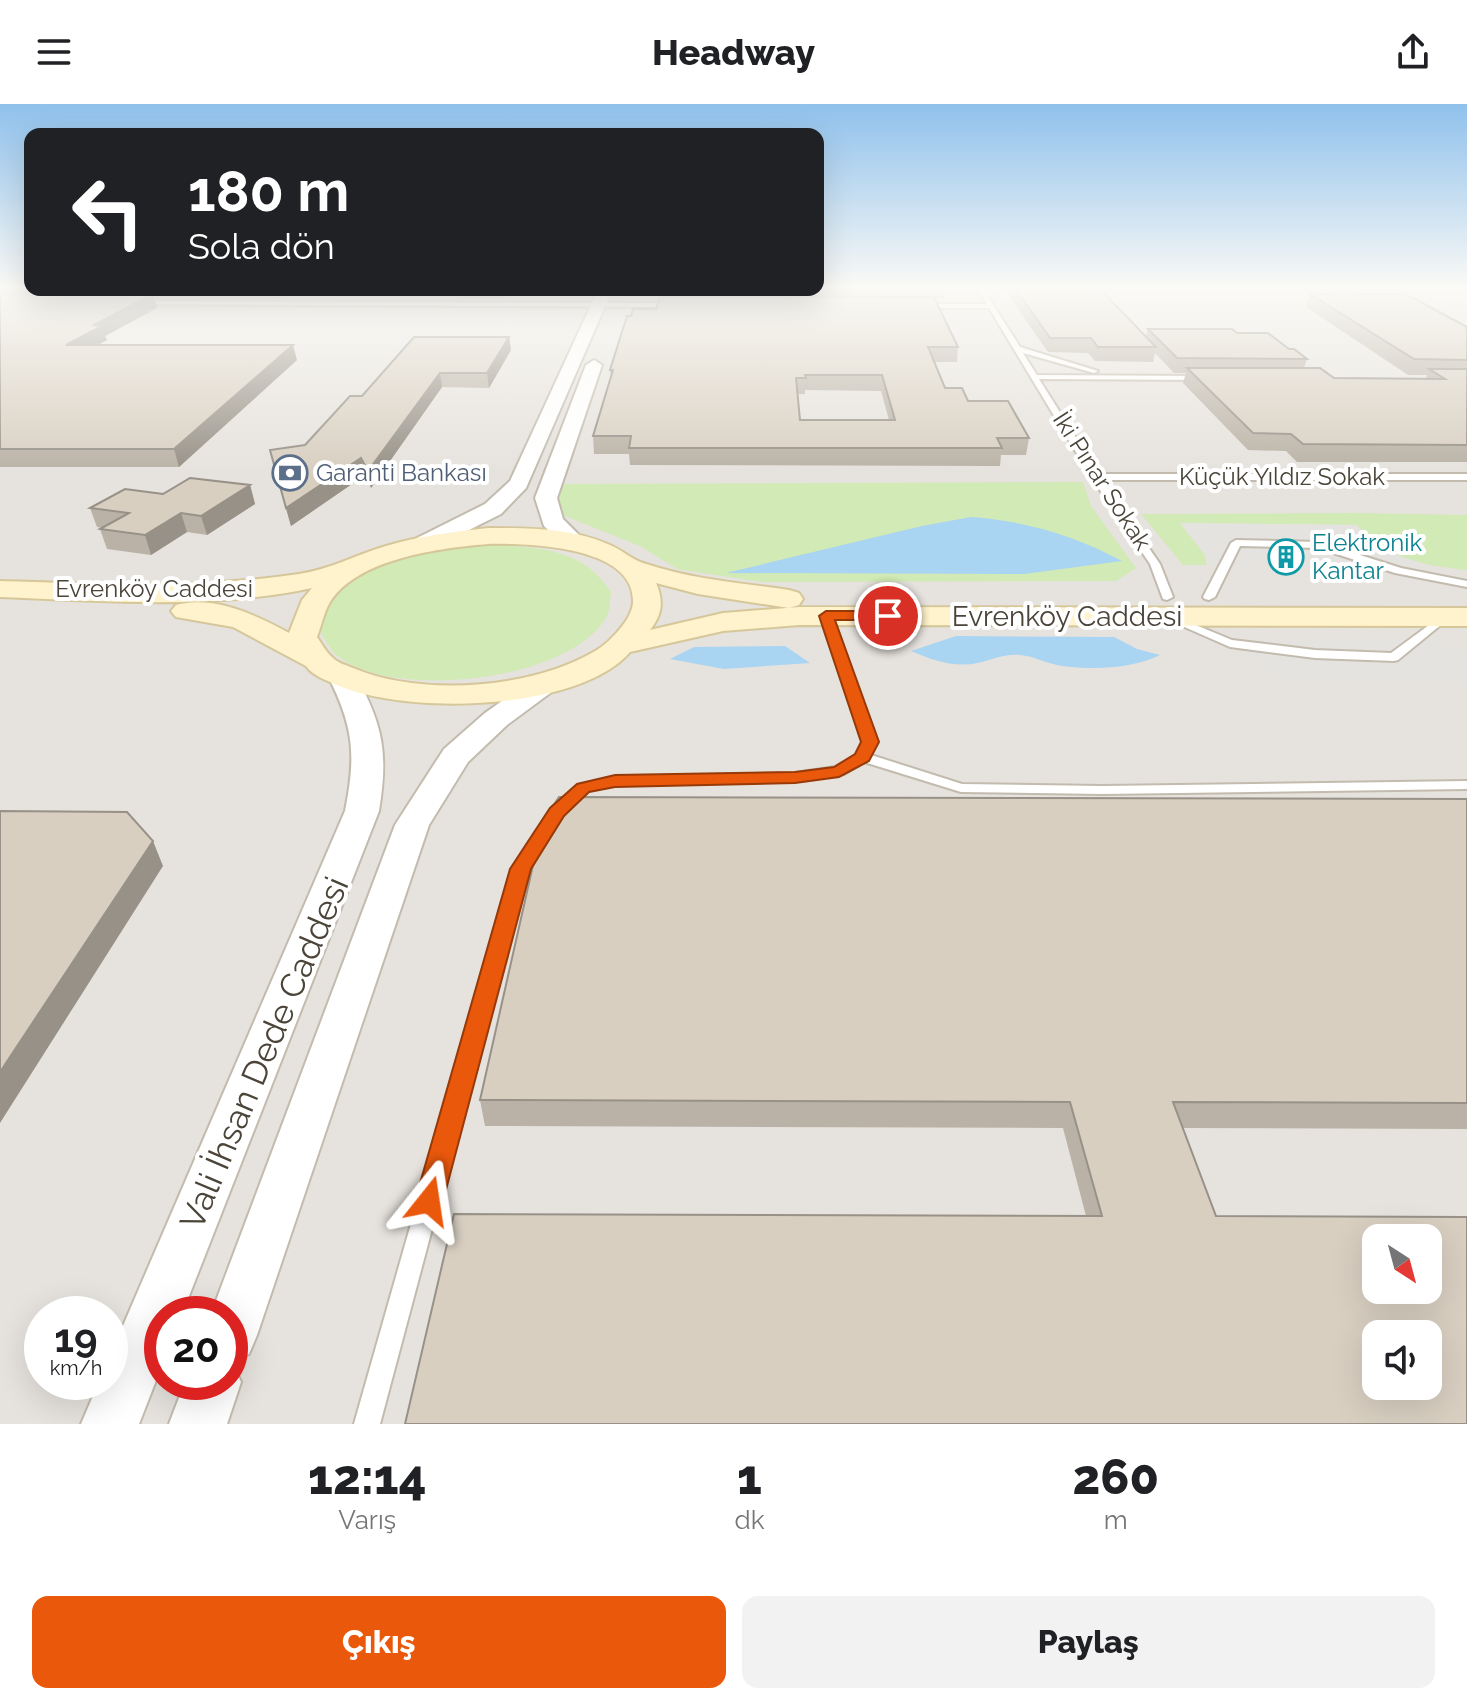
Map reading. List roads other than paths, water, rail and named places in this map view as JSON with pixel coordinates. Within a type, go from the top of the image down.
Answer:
[{"type":"main road","name":"Evrenköy Caddesi","points":[[0,589],[215,593],[285,585],[353,571],[419,546],[488,536],[533,536],[574,542],[606,553],[630,568],[698,586],[791,599],[1456,617]]},
{"type":"main road","points":[[622,645],[640,625],[648,604],[644,585],[630,568]]},
{"type":"main road","points":[[329,669],[303,637],[307,613],[325,591],[353,571]]},
{"type":"main road","name":"Evrenköy Caddesi","points":[[0,607],[230,615],[255,624],[329,669],[385,691],[437,697],[493,694],[547,682],[589,665],[622,645],[723,622],[826,616],[1166,607],[1209,597],[1467,597]]},
{"type":"street","points":[[419,546],[479,517],[512,494],[585,349]]},
{"type":"street","points":[[574,542],[552,521],[546,498],[594,349]]},
{"type":"street","name":"Vali İhsan Dede Caddesi","points":[[110,1424],[362,811],[370,766],[369,735],[359,707],[329,669]]},
{"type":"street","name":"Vali İhsan Dede Caddesi","points":[[244,1296],[412,825],[455,756],[496,719],[547,682]]},
{"type":"street","points":[[198,1424],[207,1400]]},
{"type":"lane","name":"İki Pınar Sokak","points":[[1018,349],[1096,477],[1155,564],[1166,607]]},
{"type":"lane","points":[[1018,349],[1069,366],[1138,378]]},
{"type":"lane","points":[[1035,377],[1216,378]]},
{"type":"lane","name":"Küçük Yıldız Sokak","points":[[1096,477],[1467,477]]},
{"type":"lane","points":[[1209,597],[1236,543],[1319,545],[1399,571],[1467,584]]},
{"type":"lane","points":[[1166,607],[1230,643],[1315,654],[1394,657],[1456,617]]},
{"type":"lane","points":[[367,1424],[520,869],[557,812],[583,788],[615,781],[795,777],[839,771],[863,757],[870,742],[826,616]]},
{"type":"lane","points":[[863,757],[961,788],[1103,790],[1467,785]]},
{"type":"water","points":[[971,517],[1049,531],[1122,561],[1024,574],[726,573],[922,526]]},
{"type":"water","points":[[956,636],[1114,637],[1137,649],[1160,655],[1125,666],[1086,668],[1014,655],[952,664],[911,651]]},
{"type":"water","points":[[785,646],[810,663],[724,669],[670,659],[694,647]]},
{"type":"place","name":"Garanti Bankası","points":[[290,473]]},
{"type":"place","name":"Elektronik Kantar","points":[[1286,557]]}]
